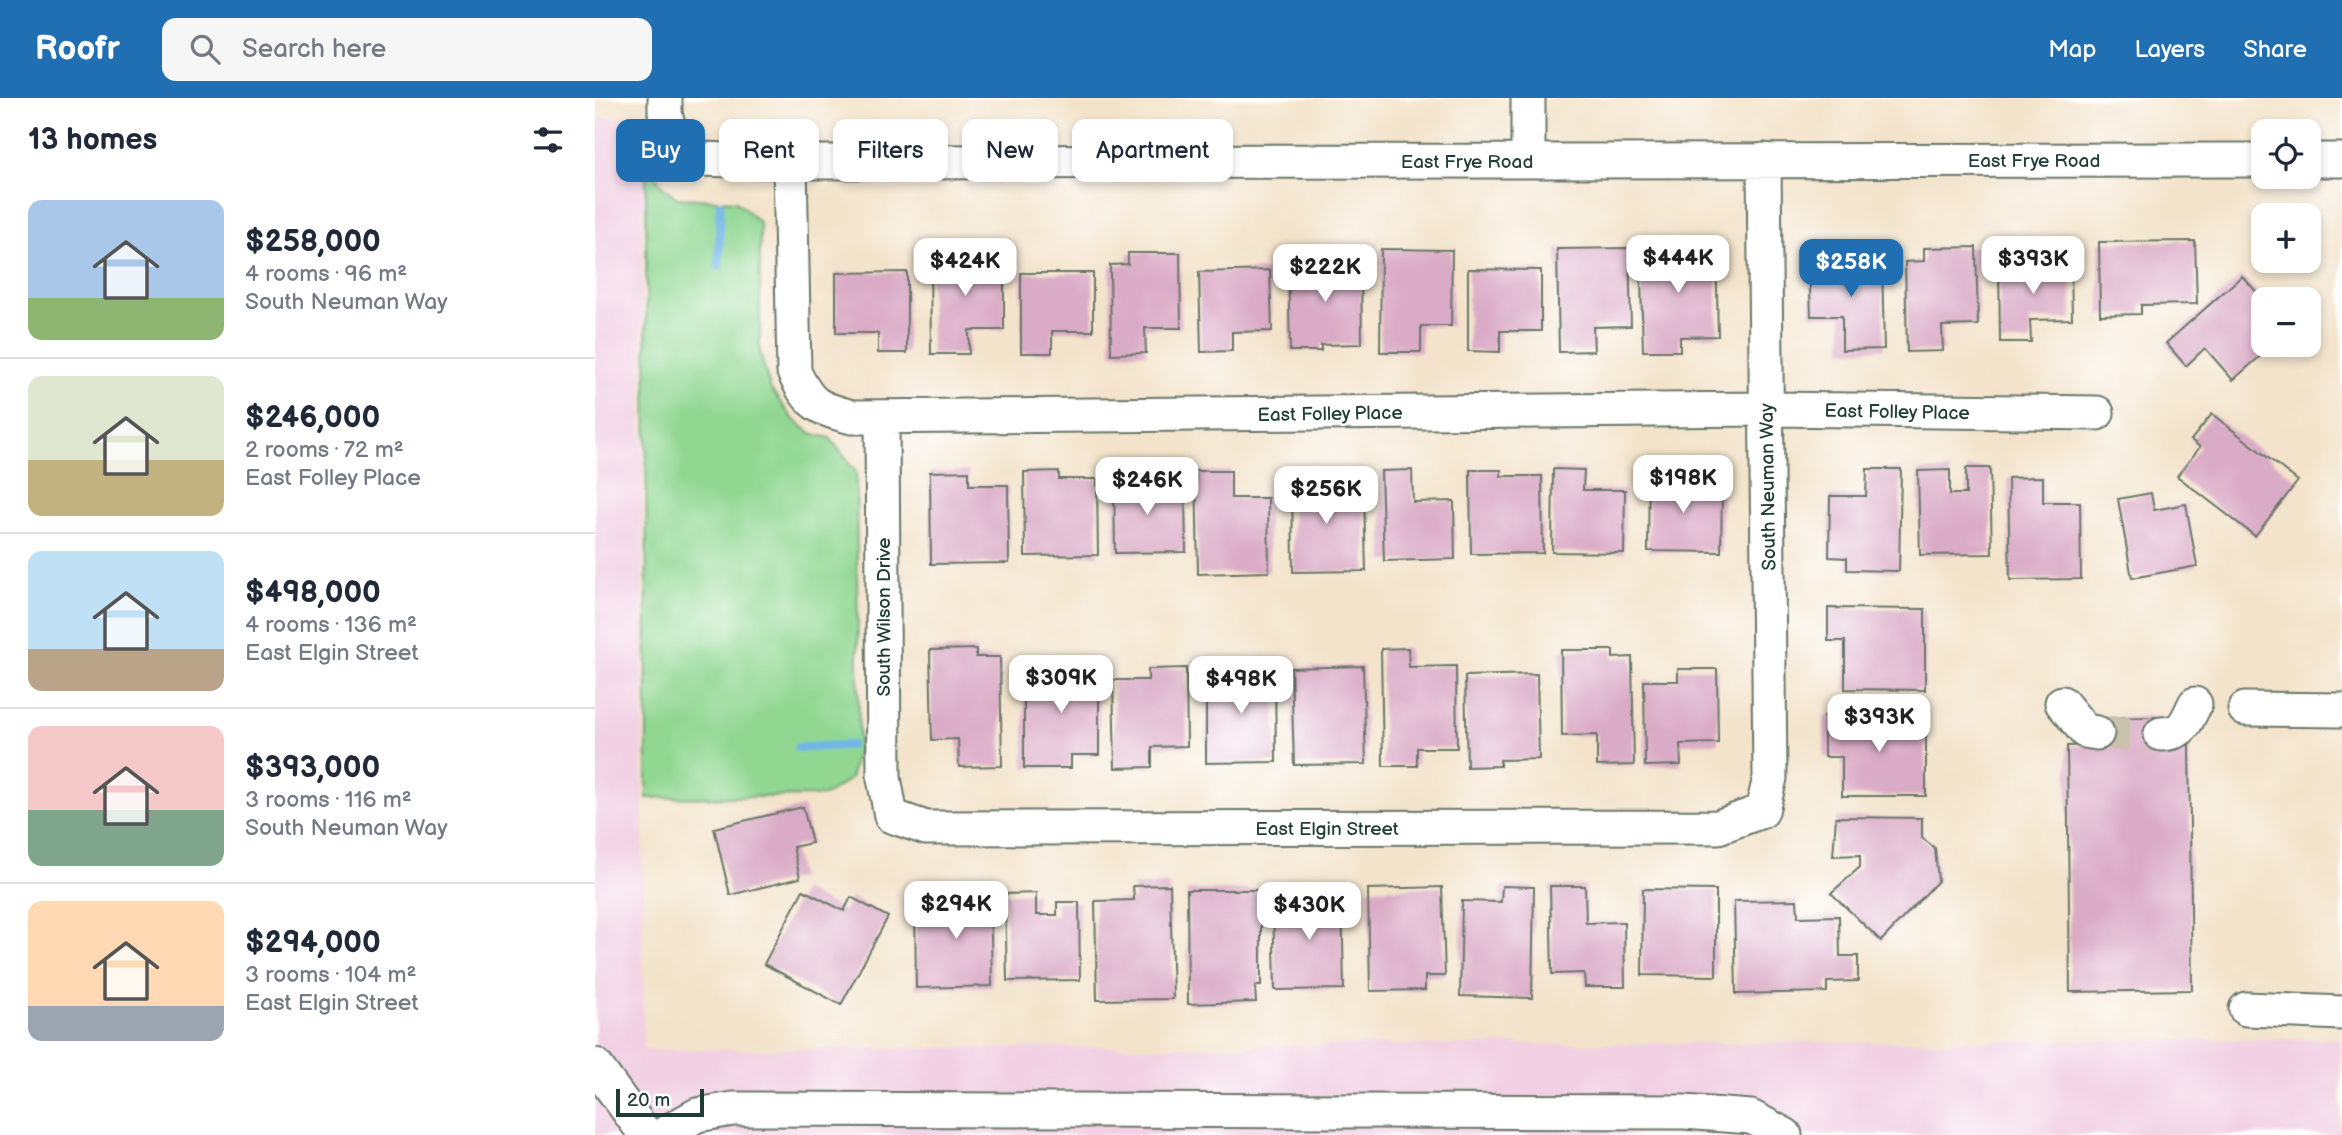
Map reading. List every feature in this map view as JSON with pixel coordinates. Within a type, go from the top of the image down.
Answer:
[{"type":"street","name":"East Frye Road","points":[[665,98],[665,113],[673,147],[701,159],[719,160]]},
{"type":"street","points":[[1528,98],[1528,161]]},
{"type":"street","name":"South Neuman Way","points":[[1762,811],[1770,778],[1764,160]]},
{"type":"street","name":"East Frye Road","points":[[819,162],[2251,160]]},
{"type":"street","points":[[2321,160],[2342,160]]},
{"type":"street","name":"East Folley Place","points":[[790,182],[794,372],[805,396],[826,411],[852,417],[1766,409],[2097,413]]},
{"type":"street","name":"South Wilson Drive","points":[[882,417],[884,778],[891,816]]},
{"type":"street","points":[[2061,703],[2085,731],[2097,733]]},
{"type":"street","points":[[2161,734],[2176,733],[2183,728],[2195,704]]},
{"type":"street","points":[[2245,709],[2342,710]]},
{"type":"street","name":"East Elgin Street","points":[[891,816],[926,828],[1718,827],[1762,811]]},
{"type":"street","points":[[2246,1009],[2342,1013]]},
{"type":"street","points":[[595,1065],[646,1135]]},
{"type":"street","points":[[662,1135],[697,1115],[733,1109],[830,1109],[1684,1112],[1751,1117],[1785,1135]]},
{"type":"shaded area","points":[[595,118],[637,118],[616,119],[616,182],[661,182],[642,209],[643,1050],[2340,1039],[2340,1135],[595,1135]]},
{"type":"green space","points":[[646,182],[659,182],[677,198],[736,201],[760,223],[760,353],[770,388],[793,419],[810,433],[830,438],[856,472],[859,745],[850,779],[824,796],[647,798]]},
{"type":"building","points":[[2195,241],[2197,304],[2141,305],[2141,314],[2100,315],[2099,242]]},
{"type":"building","points":[[1716,246],[1718,336],[1680,337],[1680,351],[1643,351],[1640,247]]},
{"type":"building","points":[[1976,247],[1978,325],[1942,326],[1943,351],[1907,352],[1905,262],[1924,261],[1924,248]]},
{"type":"building","points":[[1629,248],[1631,326],[1593,327],[1594,351],[1559,352],[1557,249]]},
{"type":"building","points":[[1381,249],[1452,250],[1451,326],[1421,326],[1421,352],[1380,352]]},
{"type":"building","points":[[1004,252],[1004,330],[969,330],[969,354],[931,354],[930,253]]},
{"type":"building","points":[[1128,253],[1180,253],[1181,328],[1145,328],[1146,353],[1111,354],[1110,265],[1128,264]]},
{"type":"building","points":[[1882,259],[1884,349],[1842,350],[1842,316],[1811,316],[1809,261]]},
{"type":"building","points":[[1361,261],[1362,344],[1321,345],[1321,351],[1290,351],[1288,262]]},
{"type":"building","points":[[2071,261],[2072,319],[2030,320],[2031,342],[2000,342],[1999,262]]},
{"type":"building","points":[[1468,269],[1541,270],[1541,331],[1500,331],[1500,352],[1468,351]]},
{"type":"building","points":[[1270,270],[1272,331],[1232,332],[1232,351],[1201,352],[1199,272]]},
{"type":"building","points":[[907,272],[907,353],[878,353],[878,333],[836,333],[836,273]]},
{"type":"building","points":[[1021,273],[1093,273],[1093,331],[1052,331],[1052,353],[1021,353]]},
{"type":"building","points":[[2242,276],[2252,287],[2251,357],[2259,357],[2233,380],[2205,348],[2186,366],[2166,343]]},
{"type":"building","points":[[2212,414],[2298,481],[2255,536],[2177,476],[2200,447],[2191,440]]},
{"type":"building","points":[[1649,468],[1681,468],[1680,488],[1722,488],[1721,552],[1648,551]]},
{"type":"building","points":[[1966,468],[1990,468],[1992,554],[1920,555],[1918,471],[1950,470],[1950,494],[1966,494]]},
{"type":"building","points":[[1327,469],[1327,496],[1364,496],[1366,571],[1293,572],[1292,470]]},
{"type":"building","points":[[1553,469],[1584,470],[1583,490],[1625,490],[1624,553],[1552,552]]},
{"type":"building","points":[[1867,469],[1901,469],[1899,571],[1847,570],[1847,558],[1829,557],[1830,496],[1866,496]]},
{"type":"building","points":[[1412,470],[1413,502],[1454,501],[1455,559],[1384,561],[1381,471]]},
{"type":"building","points":[[1470,470],[1501,470],[1501,476],[1542,476],[1543,553],[1471,554]]},
{"type":"building","points":[[969,471],[969,485],[1008,485],[1009,563],[931,564],[930,472]]},
{"type":"building","points":[[1059,471],[1059,479],[1097,479],[1098,555],[1025,556],[1024,472]]},
{"type":"building","points":[[1143,471],[1144,492],[1185,491],[1186,552],[1115,553],[1114,472]]},
{"type":"building","points":[[1196,471],[1231,471],[1231,498],[1268,498],[1269,572],[1198,574]]},
{"type":"building","points":[[2043,477],[2043,502],[2080,502],[2081,579],[2010,580],[2008,478]]},
{"type":"building","points":[[2151,493],[2154,510],[2186,504],[2197,566],[2132,578],[2118,499]]},
{"type":"building","points":[[1828,608],[1925,609],[1925,690],[1845,689],[1845,641],[1828,641]]},
{"type":"building","points":[[1408,648],[1409,667],[1456,666],[1457,748],[1417,748],[1417,766],[1383,766],[1381,649]]},
{"type":"building","points":[[976,649],[976,657],[1000,657],[1002,766],[959,767],[958,739],[932,740],[930,650]]},
{"type":"building","points":[[1561,650],[1613,650],[1613,658],[1632,657],[1634,765],[1597,766],[1597,735],[1562,736]]},
{"type":"building","points":[[1054,660],[1080,660],[1080,669],[1099,669],[1099,755],[1071,755],[1071,768],[1024,768],[1024,669],[1054,669]]},
{"type":"building","points":[[1363,666],[1366,764],[1294,765],[1291,668]]},
{"type":"building","points":[[1186,668],[1187,746],[1152,747],[1152,767],[1115,768],[1113,680],[1148,680],[1148,669]]},
{"type":"building","points":[[1275,668],[1276,762],[1206,763],[1206,669]]},
{"type":"building","points":[[1678,669],[1717,669],[1718,743],[1680,744],[1681,765],[1645,766],[1644,681],[1678,681]]},
{"type":"building","points":[[1537,674],[1539,759],[1500,760],[1500,766],[1467,767],[1465,676]]},
{"type":"building","points":[[1824,716],[1926,716],[1926,796],[1842,796],[1842,757],[1824,757]]},
{"type":"building","points":[[2161,717],[2162,744],[2189,744],[2192,990],[2070,992],[2067,746],[2097,745],[2097,718]]},
{"type":"building","points":[[803,807],[812,843],[793,847],[800,878],[730,895],[714,828]]},
{"type":"building","points":[[1836,817],[1922,818],[1922,838],[1935,848],[1938,881],[1881,941],[1831,893],[1860,867],[1860,855],[1833,856]]},
{"type":"building","points":[[990,884],[992,986],[916,988],[915,908],[955,907],[955,885]]},
{"type":"building","points":[[1170,885],[1173,999],[1097,1000],[1095,901],[1134,900],[1133,886]]},
{"type":"building","points":[[1502,886],[1534,887],[1532,998],[1460,996],[1462,901],[1501,902]]},
{"type":"building","points":[[1550,886],[1585,886],[1586,923],[1624,922],[1625,987],[1585,987],[1584,973],[1552,974]]},
{"type":"building","points":[[1442,887],[1445,976],[1425,976],[1425,990],[1370,991],[1368,889]]},
{"type":"building","points":[[1643,889],[1716,890],[1716,976],[1642,975]]},
{"type":"building","points":[[803,890],[844,911],[851,897],[888,917],[841,1005],[764,964]]},
{"type":"building","points":[[1187,890],[1261,890],[1261,986],[1255,986],[1256,1002],[1188,1004]]},
{"type":"building","points":[[1036,893],[1036,915],[1057,915],[1057,902],[1079,902],[1080,980],[1007,981],[1005,894]]},
{"type":"building","points":[[1342,893],[1344,989],[1275,990],[1273,897]]},
{"type":"building","points":[[1797,900],[1798,917],[1839,916],[1840,956],[1858,956],[1858,981],[1827,982],[1827,992],[1736,994],[1734,901]]},
{"type":"waterway","points":[[719,266],[720,204]]},
{"type":"waterway","points":[[798,748],[851,745]]},
{"type":"tunnel","points":[[2097,733],[2161,734]]}]
